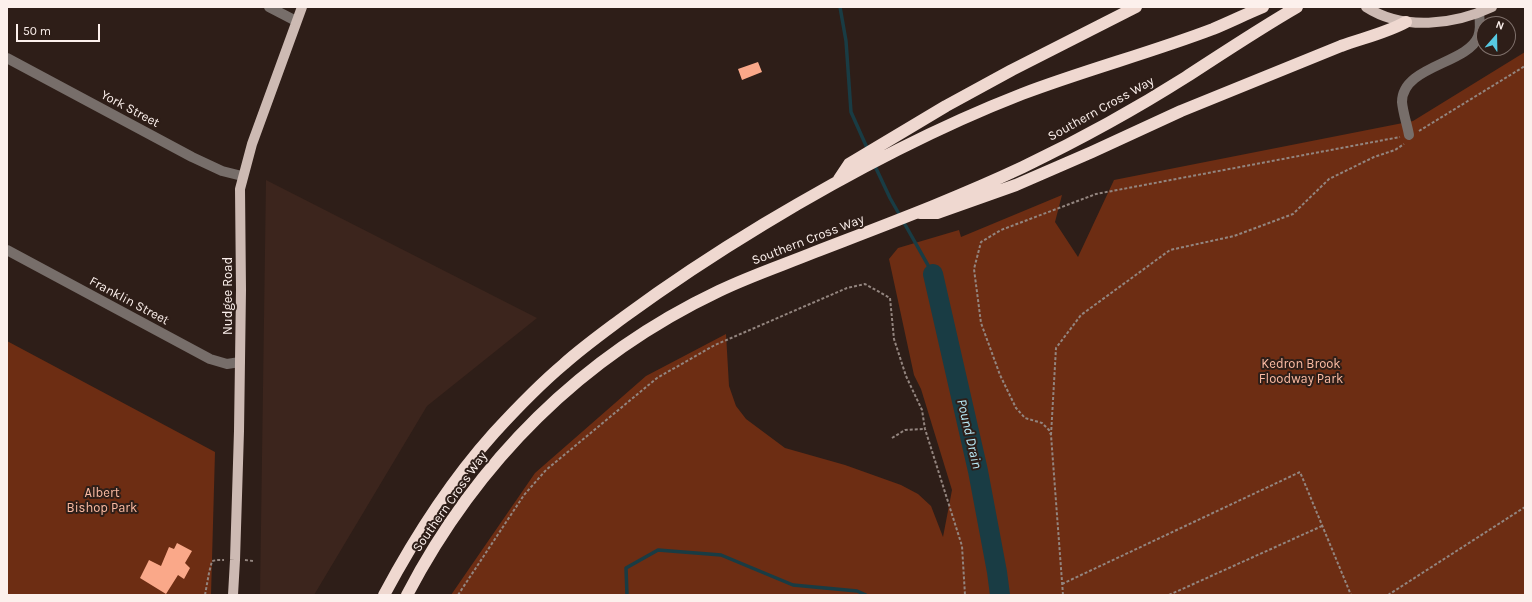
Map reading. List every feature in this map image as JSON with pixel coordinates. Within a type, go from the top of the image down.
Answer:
[{"type":"highway","points":[[885,149],[946,106],[1012,70],[1136,7]]},
{"type":"highway","points":[[885,149],[1022,94],[1085,71],[1209,30],[1263,7]]},
{"type":"highway","name":"Southern Cross Way","points":[[407,595],[423,565],[449,523],[496,461],[534,420],[585,374],[614,352],[652,328],[706,298],[746,279],[915,213],[934,209],[1077,140],[1185,78],[1257,29],[1297,7]]},
{"type":"highway","points":[[934,209],[1016,185],[1182,111],[1347,44],[1392,29],[1406,22]]},
{"type":"highway","name":"Southern Cross Way","points":[[384,595],[414,540],[458,476],[492,435],[524,401],[559,368],[602,333],[671,283],[742,237],[837,182],[851,168],[885,149]]},
{"type":"main road","name":"Nudgee Road","points":[[233,595],[240,362],[240,189],[242,176],[252,144],[302,7]]},
{"type":"main road","points":[[1366,7],[1379,14],[1406,22],[1438,22],[1462,19],[1492,7]]},
{"type":"street","points":[[269,7],[296,22]]},
{"type":"street","points":[[1409,135],[1402,101],[1405,88],[1414,78],[1463,52],[1476,41],[1480,31],[1479,13]]},
{"type":"street","name":"York Street","points":[[7,58],[192,157],[222,171],[242,176]]},
{"type":"street","name":"Franklin Street","points":[[7,250],[210,359],[226,364],[240,362]]},
{"type":"path","points":[[1051,435],[1049,430],[1042,423],[1025,418],[1016,408],[997,367],[981,324],[974,269],[981,242],[1001,230],[1096,194],[1409,135],[1427,127],[1525,66]]},
{"type":"path","points":[[1063,595],[1051,435],[1056,348],[1081,315],[1170,250],[1234,236],[1293,214],[1329,179],[1374,157],[1399,148],[1405,143],[1409,135]]},
{"type":"path","points":[[458,595],[524,495],[546,470],[591,435],[656,378],[715,345],[847,288],[865,284],[890,298],[894,338],[906,376],[922,410],[925,429],[962,546],[965,595]]},
{"type":"path","points":[[892,438],[905,430],[925,429]]},
{"type":"path","points":[[1062,584],[1300,472],[1351,595]]},
{"type":"path","points":[[1388,595],[1525,507]]},
{"type":"path","points":[[1169,595],[1322,526]]},
{"type":"path","points":[[205,595],[212,561],[219,560]]},
{"type":"shaded area","points":[[266,180],[537,318],[427,406],[314,595],[260,595]]},
{"type":"green space","name":"Kedron Brook Floodway Park","points":[[1525,52],[1525,595],[451,595],[535,473],[646,376],[726,334],[729,386],[736,406],[746,419],[785,448],[845,465],[901,485],[918,494],[931,506],[943,537],[952,490],[921,389],[914,375],[889,259],[898,248],[959,230],[961,237],[1062,195],[1055,222],[1078,257],[1114,180],[1413,121]]},
{"type":"green space","name":"Albert Bishop Park","points":[[7,341],[215,452],[211,595],[7,595]]},
{"type":"building","points":[[758,62],[762,72],[742,80],[738,69]]},
{"type":"building","points":[[177,543],[192,551],[185,563],[190,568],[184,579],[178,575],[166,594],[140,578],[149,560],[161,566],[169,547],[174,549]]},
{"type":"waterway","points":[[840,7],[846,41],[851,112],[868,150]]},
{"type":"waterway","points":[[874,164],[890,198],[933,274]]},
{"type":"waterway","name":"Pound Drain","points":[[933,274],[978,471],[1000,595]]},
{"type":"waterway","points":[[627,595],[626,568],[658,550],[721,555],[793,585],[857,591],[866,595]]}]
